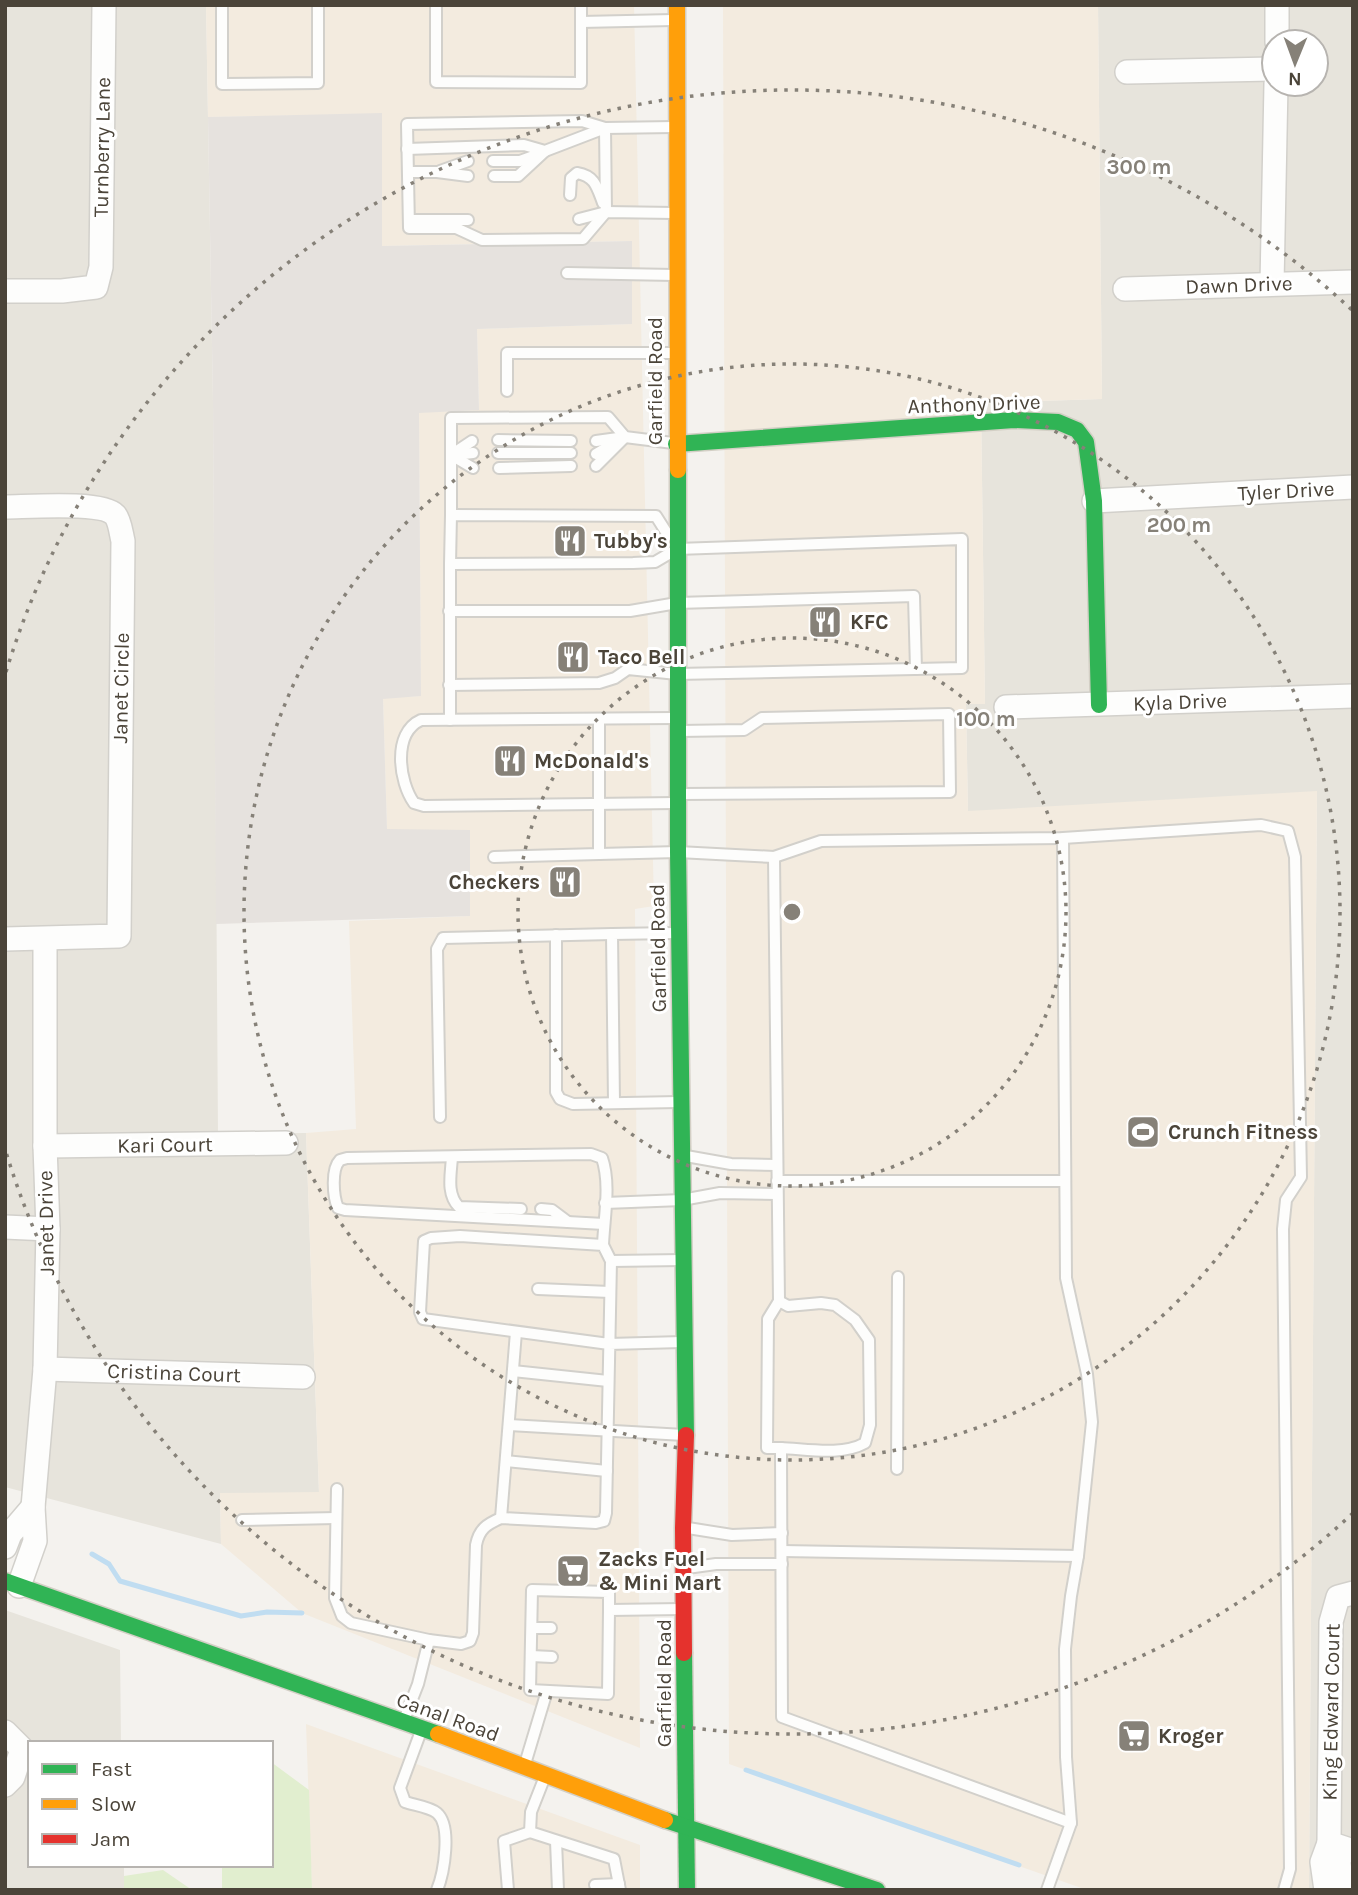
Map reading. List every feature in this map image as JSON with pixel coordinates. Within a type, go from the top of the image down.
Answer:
[{"type":"main road","name":"Garfield Road","points":[[677,13],[677,724],[686,1435],[683,1528],[687,1890]]},
{"type":"main road","name":"Anthony Drive","points":[[676,444],[1014,420],[1058,422],[1077,430],[1086,442],[1094,501],[1099,705]]},
{"type":"main road","name":"Canal Road","points":[[12,1583],[422,1728],[686,1826],[877,1890]]},
{"type":"street","name":"Turnberry Lane","points":[[5,291],[62,291],[96,287],[101,267],[104,5]]},
{"type":"street","points":[[1277,28],[1278,5]]},
{"type":"street","points":[[1127,72],[1260,69]]},
{"type":"street","points":[[1272,284],[1276,98]]},
{"type":"street","name":"Dawn Drive","points":[[1125,289],[1353,282]]},
{"type":"street","name":"Tyler Drive","points":[[1094,501],[1353,487]]},
{"type":"street","name":"Janet Circle","points":[[5,508],[98,506],[114,514],[121,528],[123,541],[119,936],[45,939]]},
{"type":"street","name":"Kyla Drive","points":[[1006,707],[1353,696]]},
{"type":"street","points":[[5,939],[45,939]]},
{"type":"street","name":"Janet Drive","points":[[12,1583],[35,1541],[33,1507],[45,1369],[48,1229],[45,1146],[45,939]]},
{"type":"street","name":"Kari Court","points":[[45,1146],[286,1143]]},
{"type":"street","points":[[5,1227],[48,1229]]},
{"type":"street","name":"Cristina Court","points":[[45,1369],[303,1377]]},
{"type":"street","points":[[5,1547],[10,1534],[33,1507]]},
{"type":"street","name":"King Edward Court","points":[[1329,1843],[1331,1622],[1338,1597],[1353,1593]]},
{"type":"street","points":[[5,1732],[22,1749],[13,1777],[5,1786]]},
{"type":"street","points":[[1329,1843],[1353,1851]]},
{"type":"street","points":[[1326,1890],[1322,1862],[1329,1843]]},
{"type":"street","points":[[1329,1843],[1339,1862],[1342,1890]]},
{"type":"lane","points":[[222,5],[222,85],[318,83],[318,5]]},
{"type":"lane","points":[[436,5],[436,82],[581,83],[581,5]]},
{"type":"lane","points":[[581,22],[677,13]]},
{"type":"lane","points":[[605,128],[606,212],[583,239],[482,240],[456,228],[409,228],[407,124],[582,121],[605,128],[677,127]]},
{"type":"lane","points":[[494,161],[520,161],[605,128]]},
{"type":"lane","points":[[407,149],[524,145],[545,151]]},
{"type":"lane","points":[[494,176],[518,176],[545,151]]},
{"type":"lane","points":[[437,172],[468,161]]},
{"type":"lane","points":[[408,172],[468,176]]},
{"type":"lane","points":[[570,195],[571,178],[577,173],[587,175],[596,183],[606,212]]},
{"type":"lane","points":[[579,219],[606,212],[677,213]]},
{"type":"lane","points":[[408,220],[468,220]]},
{"type":"lane","points":[[567,273],[676,275]]},
{"type":"lane","points":[[507,391],[506,353],[676,353]]},
{"type":"lane","points":[[450,720],[451,418],[608,417],[625,437]]},
{"type":"lane","points":[[596,454],[625,437]]},
{"type":"lane","points":[[596,466],[625,437]]},
{"type":"lane","points":[[596,441],[625,437],[676,444]]},
{"type":"lane","points":[[451,455],[472,440]]},
{"type":"lane","points":[[498,440],[571,447],[498,453]]},
{"type":"lane","points":[[451,455],[473,453]]},
{"type":"lane","points":[[451,455],[473,468]]},
{"type":"lane","points":[[499,468],[571,466]]},
{"type":"lane","points":[[451,515],[656,516],[677,549]]},
{"type":"lane","points":[[449,685],[599,683],[615,678],[628,668],[677,674],[962,668],[962,539],[677,549],[655,562],[450,564]]},
{"type":"lane","points":[[449,611],[630,611],[677,603],[914,596],[916,669]]},
{"type":"lane","points":[[949,714],[950,792],[678,799],[599,804],[424,806],[414,803],[406,791],[402,759],[406,733],[413,724],[421,720],[599,719],[677,724],[744,730],[762,718],[949,714]]},
{"type":"lane","points":[[599,719],[599,854]]},
{"type":"lane","points":[[494,857],[678,852],[774,857],[821,841],[1063,838],[1261,825],[1288,831],[1295,856],[1301,1177],[1286,1200],[1283,1229],[1290,1855],[1290,1868],[1284,1890]]},
{"type":"lane","points":[[1047,1890],[1071,1823],[1066,1757],[1065,1649],[1092,1422],[1087,1374],[1066,1278],[1063,838]]},
{"type":"lane","points":[[774,857],[779,1301],[768,1319],[766,1448],[839,1450],[865,1443],[870,1426],[869,1340],[855,1320],[835,1305],[821,1303],[788,1306],[779,1301]]},
{"type":"lane","points":[[440,1117],[437,949],[443,939],[679,933]]},
{"type":"lane","points":[[612,934],[614,1102]]},
{"type":"lane","points":[[556,935],[556,1092],[565,1103],[680,1102]]},
{"type":"lane","points":[[337,1489],[335,1598],[342,1616],[351,1623],[429,1640],[461,1644],[470,1641],[473,1633],[476,1545],[478,1533],[487,1524],[501,1518],[596,1523],[604,1521],[611,1261],[603,1245],[604,1224],[605,1203],[605,1168],[602,1158],[591,1154],[340,1160],[334,1168],[335,1202],[338,1208],[345,1210],[604,1224]]},
{"type":"lane","points":[[681,1155],[731,1164],[777,1165]]},
{"type":"lane","points":[[452,1157],[450,1193],[459,1207],[521,1209]]},
{"type":"lane","points":[[777,1181],[1065,1181]]},
{"type":"lane","points":[[605,1203],[682,1200],[720,1193],[777,1194]]},
{"type":"lane","points":[[541,1209],[552,1210],[568,1222]]},
{"type":"lane","points":[[603,1245],[460,1236],[431,1238],[424,1241],[420,1312],[423,1319],[609,1344],[685,1342]]},
{"type":"lane","points":[[611,1261],[683,1260]]},
{"type":"lane","points":[[897,1469],[898,1277]]},
{"type":"lane","points":[[538,1289],[610,1292]]},
{"type":"lane","points":[[501,1518],[516,1332]]},
{"type":"lane","points":[[513,1371],[608,1381]]},
{"type":"lane","points":[[509,1425],[686,1435]]},
{"type":"lane","points":[[781,1448],[782,1717],[1071,1823]]},
{"type":"lane","points":[[506,1461],[607,1471]]},
{"type":"lane","points":[[242,1520],[336,1518]]},
{"type":"lane","points":[[683,1528],[732,1535],[782,1533]]},
{"type":"lane","points":[[782,1551],[1078,1556]]},
{"type":"lane","points":[[684,1568],[716,1564],[782,1564]]},
{"type":"lane","points":[[532,1590],[609,1592],[609,1629],[603,1658],[608,1694],[530,1690],[531,1628],[532,1590]]},
{"type":"lane","points":[[609,1610],[685,1609]]},
{"type":"lane","points":[[531,1628],[551,1629]]},
{"type":"lane","points":[[597,1629],[609,1629]]},
{"type":"lane","points":[[403,1723],[418,1684],[429,1640]]},
{"type":"lane","points":[[531,1657],[552,1657]]},
{"type":"lane","points":[[524,1767],[547,1691]]},
{"type":"lane","points":[[422,1728],[400,1788],[405,1802],[436,1811],[443,1822],[445,1842],[442,1876],[437,1890]]},
{"type":"lane","points":[[530,1832],[531,1812],[545,1775]]},
{"type":"lane","points":[[508,1890],[504,1841],[530,1832],[614,1860],[620,1887],[595,1885]]},
{"type":"lane","points":[[556,1841],[558,1888],[572,1886]]},
{"type":"shaded area","points":[[5,5],[206,5],[213,402],[218,1134],[306,1133],[319,1493],[220,1493],[221,1544],[5,1487]]},
{"type":"shaded area","points":[[206,5],[634,5],[654,906],[635,909],[640,1748],[302,1613],[221,1544],[220,1493],[319,1492],[306,1133],[356,1129],[349,921],[470,916],[387,829],[383,698],[421,696],[419,412],[479,410],[477,329],[632,324],[632,273],[631,241],[382,246],[382,114],[208,117]]},
{"type":"shaded area","points":[[723,5],[1098,5],[1102,399],[981,403],[985,704],[966,704],[968,811],[1317,791],[1309,1890],[1087,1890],[729,1764]]},
{"type":"shaded area","points":[[1098,5],[1353,5],[1353,1890],[1309,1890],[1317,792],[968,812],[966,704],[985,703],[981,403],[1102,399]]},
{"type":"shaded area","points":[[382,113],[382,246],[632,241],[632,324],[477,329],[479,410],[419,413],[421,696],[383,699],[387,829],[470,830],[470,916],[216,924],[213,402],[208,117]]},
{"type":"shaded area","points":[[5,1610],[120,1650],[121,1741],[28,1741],[28,1867],[124,1867],[124,1890],[5,1890]]},
{"type":"shaded area","points":[[306,1724],[640,1845],[640,1890],[312,1890]]},
{"type":"green space","points":[[273,1763],[309,1790],[312,1890],[222,1890],[222,1867],[273,1867]]},
{"type":"green space","points":[[163,1870],[192,1890],[124,1890],[124,1876]]},
{"type":"waterway","points":[[92,1554],[109,1564],[120,1581],[241,1616],[267,1612],[302,1613]]},
{"type":"waterway","points":[[746,1770],[1019,1865]]},
{"type":"traffic: fast","points":[[676,444],[1014,420],[1058,422],[1077,430],[1086,442],[1094,501],[1099,705]]},
{"type":"traffic: fast","points":[[678,470],[678,852],[686,1435]]},
{"type":"traffic: fast","points":[[5,1581],[438,1734]]},
{"type":"traffic: fast","points":[[684,1653],[687,1890]]},
{"type":"traffic: fast","points":[[665,1820],[877,1890]]},
{"type":"traffic: slow","points":[[677,5],[678,470]]},
{"type":"traffic: slow","points":[[438,1734],[665,1820]]},
{"type":"traffic: jam","points":[[684,1653],[683,1528],[686,1435]]},
{"type":"place","name":"Tubby's","points":[[570,541]]},
{"type":"place","name":"KFC","points":[[825,622]]},
{"type":"place","name":"Taco Bell","points":[[573,657]]},
{"type":"place","name":"McDonald's","points":[[510,761]]},
{"type":"place","name":"Checkers","points":[[565,882]]},
{"type":"place","name":"Crunch Fitness","points":[[1143,1132]]},
{"type":"place","name":"Zacks Fuel & Mini Mart","points":[[573,1571]]},
{"type":"place","name":"Kroger","points":[[1134,1736]]}]
